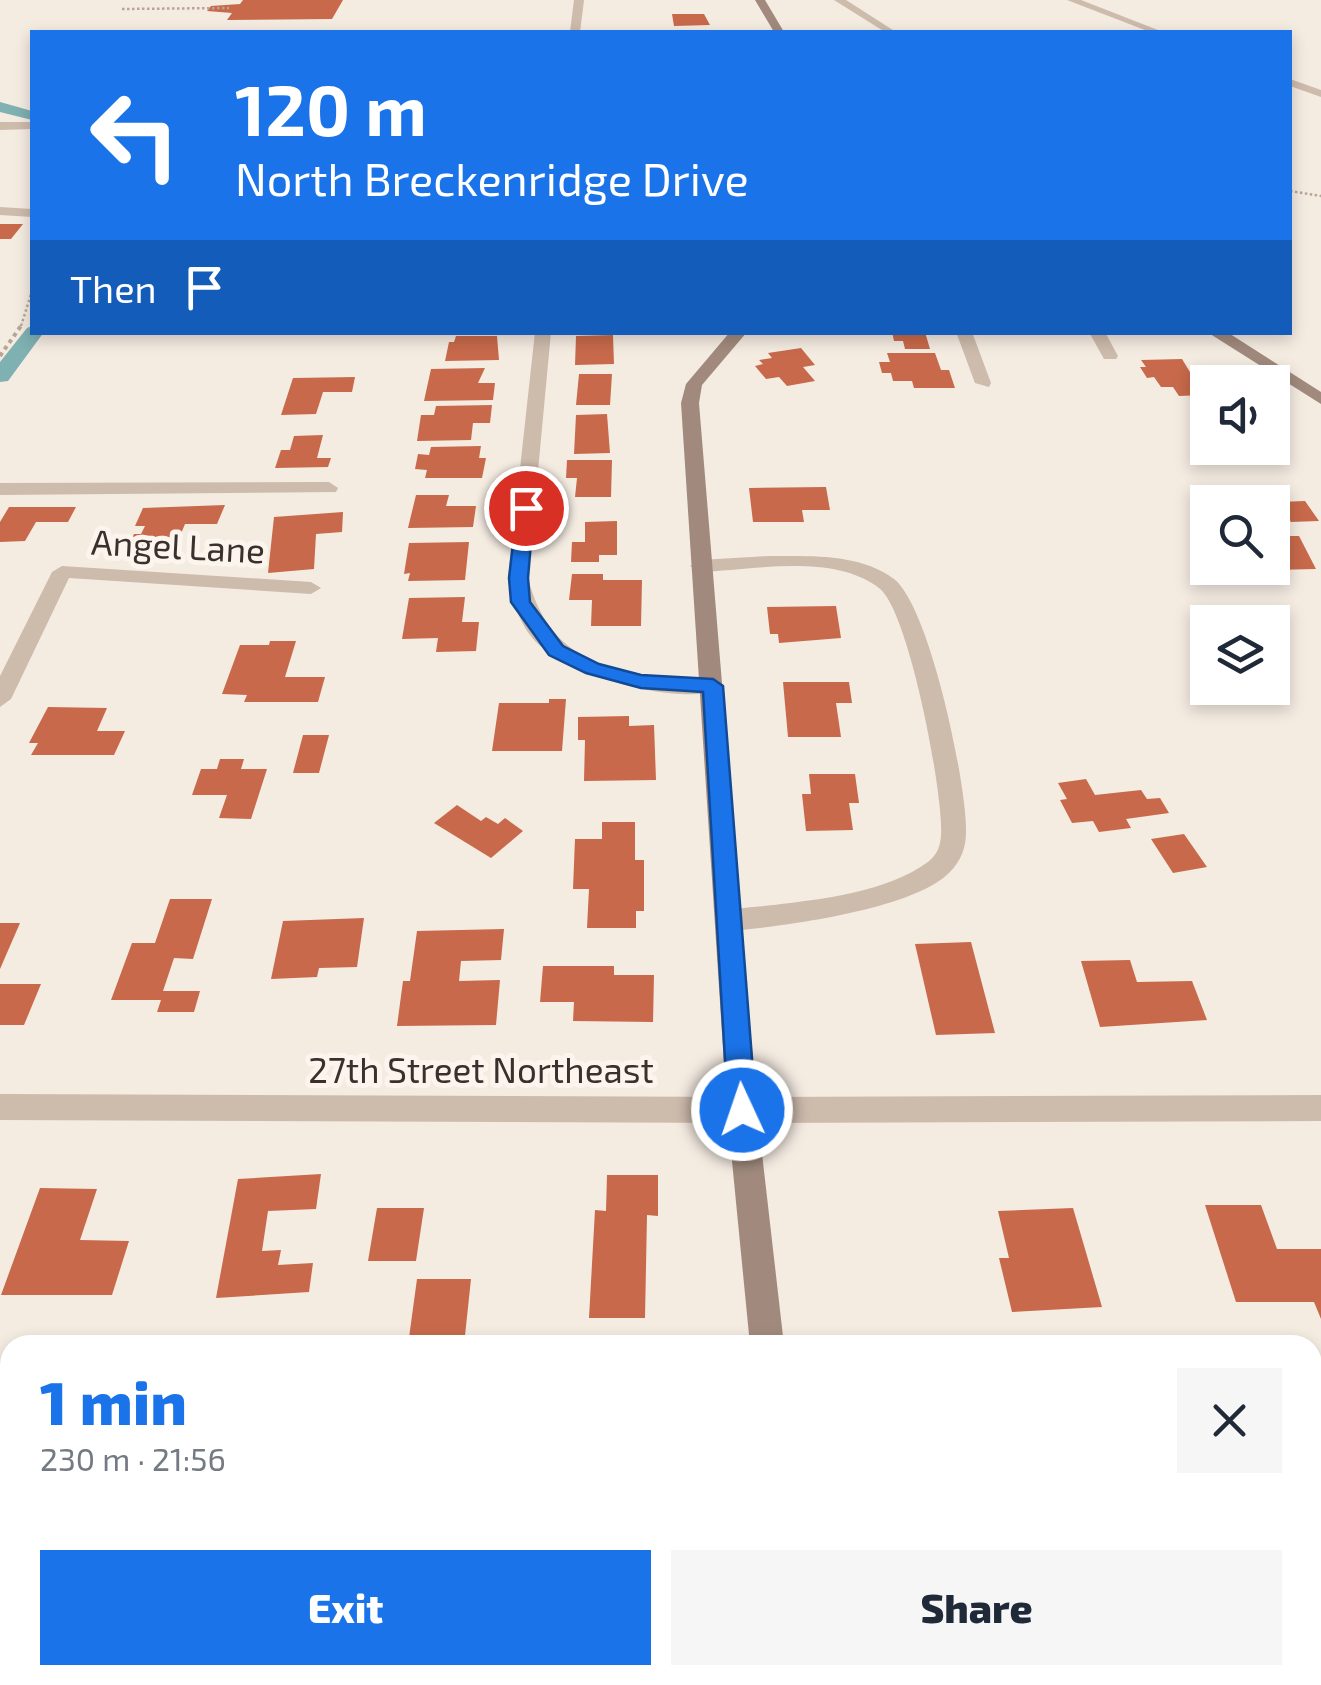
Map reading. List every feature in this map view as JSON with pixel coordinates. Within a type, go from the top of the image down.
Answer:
[{"type":"main road","points":[[760,0],[779,30]]},
{"type":"main road","points":[[736,335],[702,372],[692,394],[700,566],[713,686],[742,1110],[766,1335]]},
{"type":"main road","points":[[1221,335],[1321,398]]},
{"type":"street","points":[[575,30],[579,0]]},
{"type":"street","points":[[840,0],[887,30]]},
{"type":"street","points":[[1072,0],[1153,30]]},
{"type":"street","points":[[1292,83],[1321,94]]},
{"type":"street","points":[[0,126],[30,126]]},
{"type":"street","points":[[0,211],[30,213]]},
{"type":"street","points":[[543,335],[518,578],[520,602],[556,650],[593,669],[641,682],[713,686]]},
{"type":"street","points":[[965,335],[983,383]]},
{"type":"street","points":[[1099,335],[1110,356]]},
{"type":"street","points":[[0,489],[329,488]]},
{"type":"street","points":[[700,566],[829,564],[861,570],[882,579],[895,591],[906,605],[913,628],[952,806],[952,850],[943,868],[923,881],[790,915],[731,920]]},
{"type":"street","name":"Angel Lane","points":[[0,699],[62,572],[218,579],[311,588]]},
{"type":"street","name":"27th Street Northeast","points":[[0,1107],[1321,1108]]},
{"type":"path","points":[[122,9],[230,8]]},
{"type":"path","points":[[1292,191],[1321,196]]},
{"type":"path","points":[[0,356],[24,322],[30,299]]},
{"type":"building","points":[[243,0],[343,0],[332,19],[227,20],[232,13],[207,11],[211,6],[240,4]]},
{"type":"building","points":[[672,14],[704,14],[710,25],[674,26]]},
{"type":"building","points":[[0,224],[23,224],[11,239],[0,239]]},
{"type":"building","points":[[613,335],[614,364],[575,365],[576,336]]},
{"type":"building","points":[[893,335],[926,335],[930,349],[905,349],[903,341],[894,341]]},
{"type":"building","points":[[456,336],[497,336],[499,360],[445,361],[449,342],[454,342]]},
{"type":"building","points":[[801,348],[815,365],[803,367],[815,381],[787,386],[779,377],[766,379],[755,366],[763,364],[759,360],[772,358],[768,353]]},
{"type":"building","points":[[887,353],[935,353],[941,370],[949,370],[955,388],[914,388],[912,381],[893,381],[891,373],[882,373],[879,362],[890,362]]},
{"type":"building","points":[[1182,359],[1190,372],[1190,396],[1179,396],[1173,387],[1161,387],[1154,377],[1147,378],[1140,367],[1146,367],[1141,360]]},
{"type":"building","points":[[485,368],[478,383],[495,383],[493,400],[424,401],[431,369]]},
{"type":"building","points":[[579,374],[612,374],[610,405],[576,405]]},
{"type":"building","points":[[355,377],[352,392],[323,392],[316,414],[281,415],[293,378]]},
{"type":"building","points":[[492,405],[490,423],[473,423],[471,440],[417,441],[421,415],[434,415],[436,406]]},
{"type":"building","points":[[607,414],[610,453],[574,454],[576,415]]},
{"type":"building","points":[[323,435],[317,458],[331,458],[328,467],[275,468],[281,450],[290,450],[294,436]]},
{"type":"building","points":[[481,446],[479,458],[486,458],[482,478],[425,478],[427,470],[415,469],[418,454],[429,455],[431,447]]},
{"type":"building","points":[[567,460],[612,460],[611,497],[575,497],[577,478],[566,478]]},
{"type":"building","points":[[826,487],[830,510],[802,510],[804,522],[753,522],[749,488]]},
{"type":"building","points":[[416,495],[449,495],[446,506],[476,506],[473,527],[408,528]]},
{"type":"building","points":[[1305,501],[1319,521],[1291,522],[1290,502]]},
{"type":"building","points":[[225,505],[217,524],[185,524],[175,548],[128,548],[134,534],[141,534],[145,526],[135,526],[143,508]]},
{"type":"building","points":[[9,507],[76,507],[68,522],[36,522],[25,541],[0,542],[0,522]]},
{"type":"building","points":[[343,512],[342,532],[316,534],[314,569],[268,573],[274,517]]},
{"type":"building","points":[[617,521],[617,555],[599,555],[599,562],[571,562],[572,542],[585,542],[585,522]]},
{"type":"building","points":[[1290,536],[1299,536],[1316,569],[1290,570]]},
{"type":"building","points":[[469,542],[465,580],[408,581],[410,573],[404,574],[409,543]]},
{"type":"building","points":[[572,574],[603,574],[603,580],[642,580],[641,626],[591,626],[592,600],[569,600]]},
{"type":"building","points":[[465,597],[462,622],[479,622],[476,651],[436,652],[438,638],[402,639],[409,598]]},
{"type":"building","points":[[836,606],[841,638],[779,643],[778,634],[770,634],[767,607]]},
{"type":"building","points":[[270,641],[296,641],[285,677],[325,677],[318,702],[244,702],[247,695],[222,694],[240,645],[269,645]]},
{"type":"building","points":[[783,682],[849,682],[852,703],[836,703],[841,737],[788,737]]},
{"type":"building","points":[[549,699],[566,699],[562,751],[492,751],[499,703],[549,703]]},
{"type":"building","points":[[48,707],[107,708],[97,731],[125,731],[114,755],[31,755],[38,743],[29,743]]},
{"type":"building","points":[[629,716],[629,726],[654,725],[656,780],[584,781],[585,740],[578,740],[578,717]]},
{"type":"building","points":[[303,735],[329,735],[319,773],[293,773]]},
{"type":"building","points":[[220,759],[244,759],[241,769],[267,769],[251,819],[219,818],[227,795],[192,795],[201,769],[217,769]]},
{"type":"building","points":[[809,774],[855,774],[859,803],[849,803],[853,830],[806,831],[802,794],[811,794]]},
{"type":"building","points":[[1086,779],[1095,795],[1141,790],[1147,799],[1160,798],[1169,813],[1126,819],[1131,828],[1099,832],[1093,821],[1072,823],[1060,800],[1067,799],[1058,783]]},
{"type":"building","points":[[457,805],[481,821],[486,817],[498,824],[505,818],[523,831],[491,858],[434,823]]},
{"type":"building","points":[[602,822],[635,822],[635,860],[644,860],[644,911],[636,911],[636,928],[587,928],[589,889],[573,889],[575,839],[602,839]]},
{"type":"building","points":[[1184,834],[1207,867],[1173,873],[1151,839]]},
{"type":"building","points":[[170,899],[212,899],[193,959],[174,958],[163,991],[200,991],[194,1012],[157,1012],[161,1000],[111,1000],[132,943],[155,943]]},
{"type":"building","points":[[364,918],[357,967],[319,968],[317,977],[271,979],[283,921]]},
{"type":"building","points":[[0,923],[20,923],[0,969]]},
{"type":"building","points":[[504,929],[501,960],[461,961],[459,981],[500,980],[496,1025],[397,1026],[403,981],[410,981],[417,931]]},
{"type":"building","points":[[971,942],[995,1033],[936,1035],[915,944]]},
{"type":"building","points":[[1130,960],[1137,982],[1192,981],[1207,1020],[1100,1027],[1081,961]]},
{"type":"building","points":[[543,966],[614,966],[614,975],[654,975],[653,1022],[573,1021],[574,1002],[540,1002]]},
{"type":"building","points":[[0,984],[41,984],[24,1025],[0,1025]]},
{"type":"building","points":[[321,1174],[316,1209],[268,1211],[262,1251],[281,1250],[278,1265],[313,1263],[309,1292],[216,1298],[238,1179]]},
{"type":"building","points":[[607,1175],[658,1175],[658,1216],[647,1215],[645,1318],[589,1318],[595,1210],[606,1211]]},
{"type":"building","points":[[40,1188],[97,1189],[80,1240],[129,1241],[112,1295],[1,1295]]},
{"type":"building","points":[[1205,1205],[1261,1205],[1277,1249],[1321,1249],[1321,1319],[1314,1302],[1236,1302]]},
{"type":"building","points":[[377,1208],[424,1208],[416,1261],[368,1261]]},
{"type":"building","points":[[1073,1208],[1102,1307],[1012,1312],[999,1258],[1009,1258],[998,1211]]},
{"type":"building","points":[[417,1279],[471,1279],[465,1335],[409,1335]]},
{"type":"waterway","points":[[0,107],[30,115]]},
{"type":"waterway","points":[[0,376],[32,335]]},
{"type":"route","points":[[526,508],[518,578],[520,602],[556,650],[593,669],[641,682],[713,686],[742,1110]]}]
